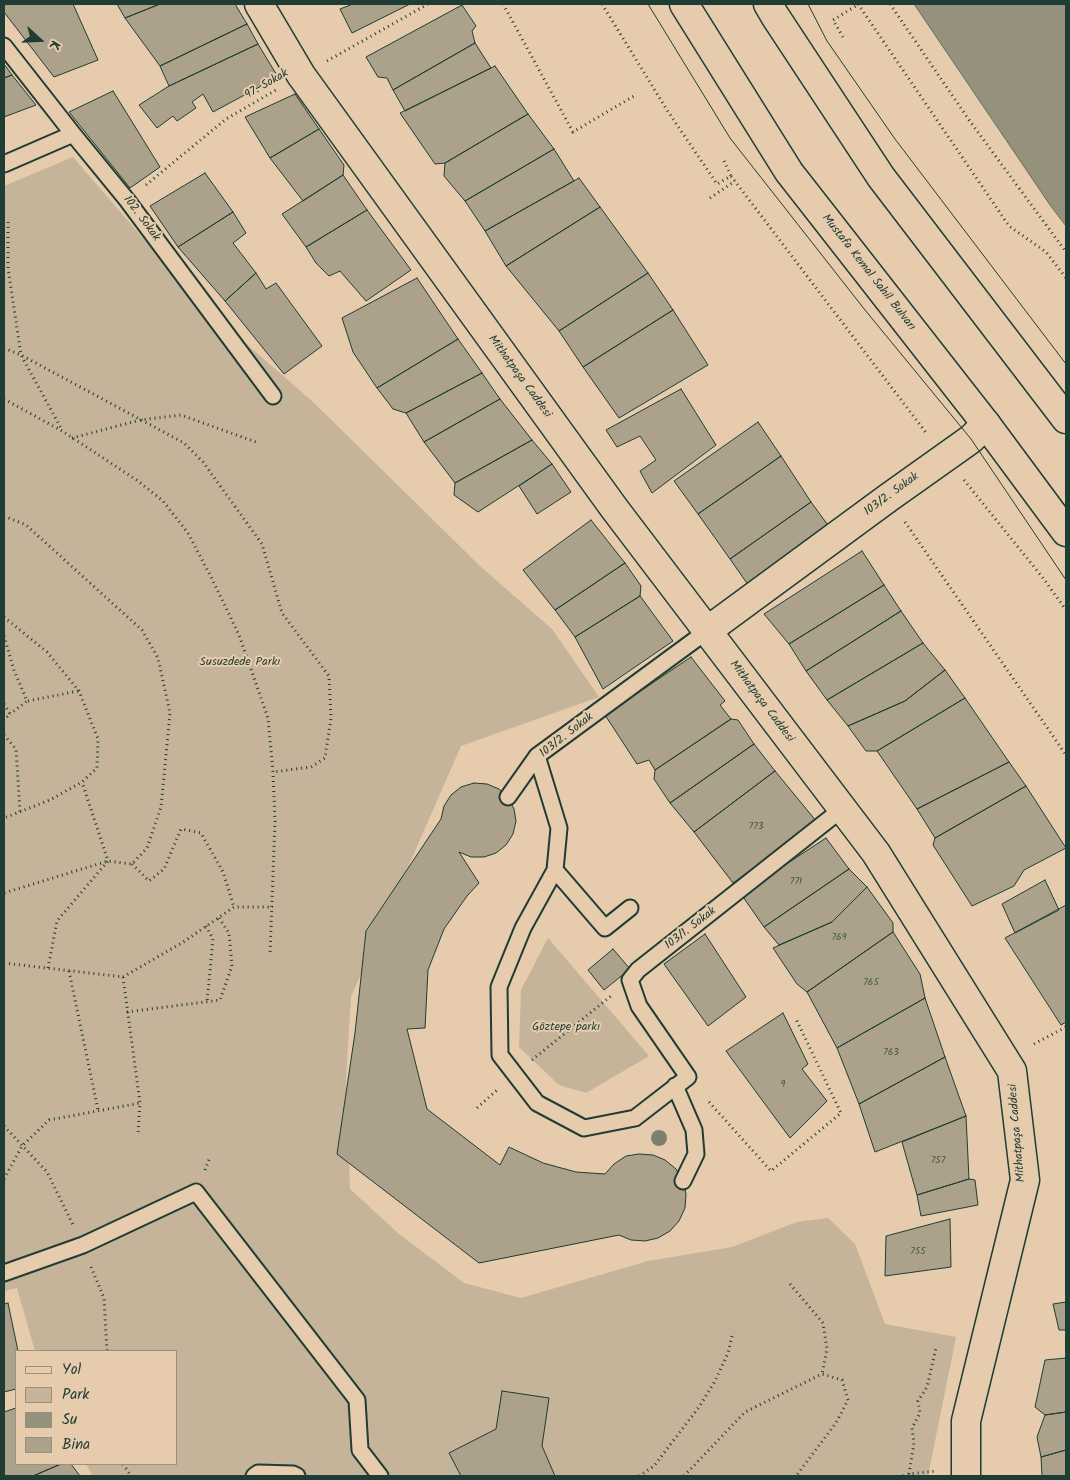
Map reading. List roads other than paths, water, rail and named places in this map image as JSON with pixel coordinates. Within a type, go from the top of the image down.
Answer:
[{"type":"main road","name":"Mithatpaşa Caddesi","points":[[259,4],[301,75],[614,508],[876,853],[1012,1071],[1025,1180],[966,1421],[966,1476]]},
{"type":"main road","name":"Mustafa Kemal Sahil Bulvarı","points":[[684,4],[789,172],[986,424],[1066,532]]},
{"type":"main road","points":[[768,4],[881,177],[1066,419]]},
{"type":"main road","name":"103/2. Sokak","points":[[708,631],[970,439],[986,424]]},
{"type":"lane","name":"102. Sokak","points":[[4,46],[127,200],[273,396]]},
{"type":"lane","points":[[4,164],[73,134]]},
{"type":"lane","name":"103/2. Sokak","points":[[688,1077],[635,1118],[584,1128],[537,1103],[500,1055],[499,987],[523,928],[555,870],[559,828],[537,756],[708,631]]},
{"type":"lane","points":[[508,797],[537,756]]},
{"type":"lane","name":"103/1. Sokak","points":[[688,1077],[639,1006],[630,980],[638,970],[842,809]]},
{"type":"lane","points":[[555,870],[605,928],[630,908]]},
{"type":"lane","points":[[675,1086],[694,1130],[696,1154],[683,1181]]},
{"type":"lane","points":[[4,1273],[82,1245],[196,1192],[357,1400],[360,1450],[380,1476]]},
{"type":"lane","points":[[254,1476],[258,1473],[293,1474],[298,1476]]},
{"type":"water","points":[[914,4],[1066,4],[1066,226],[1050,205]]},
{"type":"tram line","points":[[648,4],[730,138],[865,310],[971,439],[1066,580]]},
{"type":"tram line","points":[[808,4],[827,41],[895,139],[1066,364]]},
{"type":"park label","name":"Susuzdede Parkı","points":[[240,663]]},
{"type":"park label","name":"Göztepe parkı","points":[[566,1028]]}]
